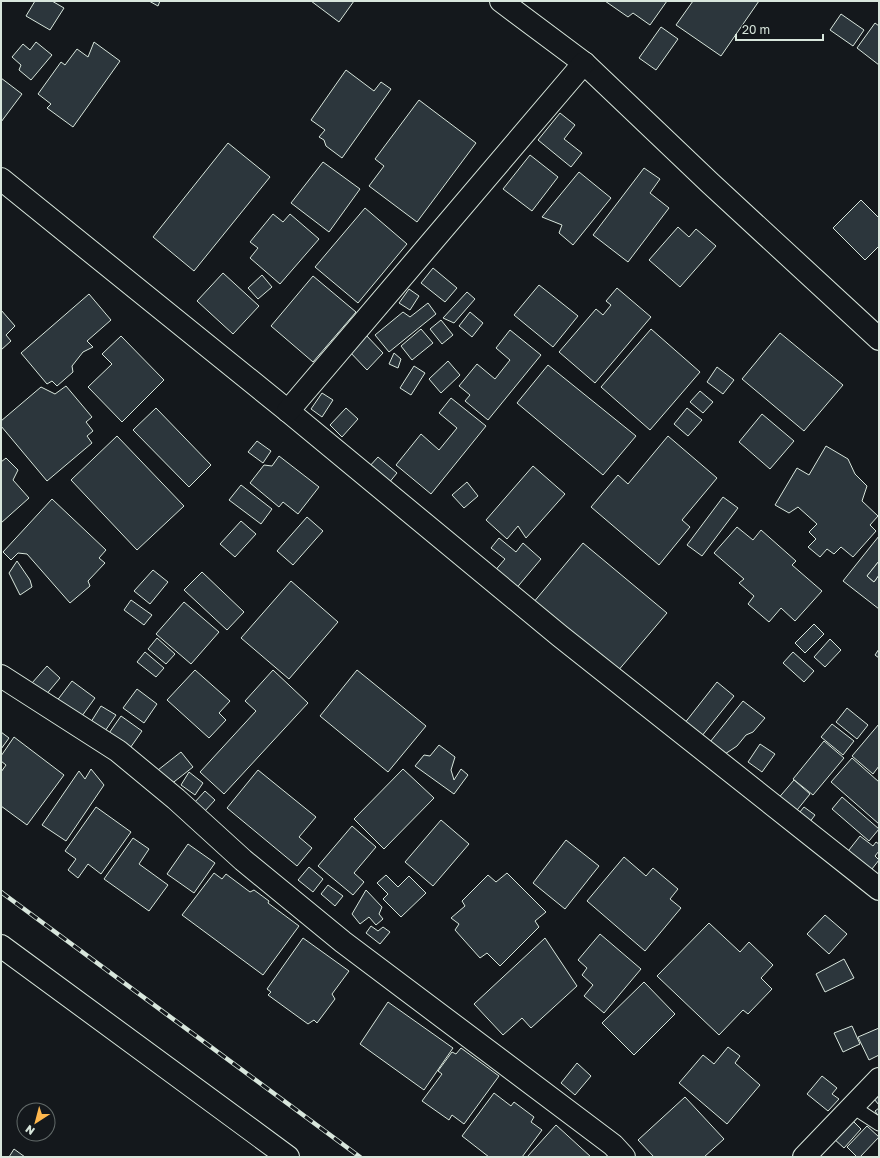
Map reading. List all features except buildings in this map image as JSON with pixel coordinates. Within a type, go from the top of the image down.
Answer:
[{"type":"street","points":[[501,1],[584,63],[710,183],[879,339]]},
{"type":"street","points":[[288,411],[584,63]]},
{"type":"street","points":[[1,180],[288,411],[560,636],[879,889]]},
{"type":"street","points":[[1,676],[118,751],[176,799],[243,860],[343,942],[613,1145],[624,1157]]},
{"type":"street","points":[[1,946],[288,1157]]},
{"type":"street","points":[[804,1157],[879,1079]]},
{"type":"lane","points":[[853,1107],[879,1124]]},
{"type":"railway","points":[[1,892],[360,1157]]}]
